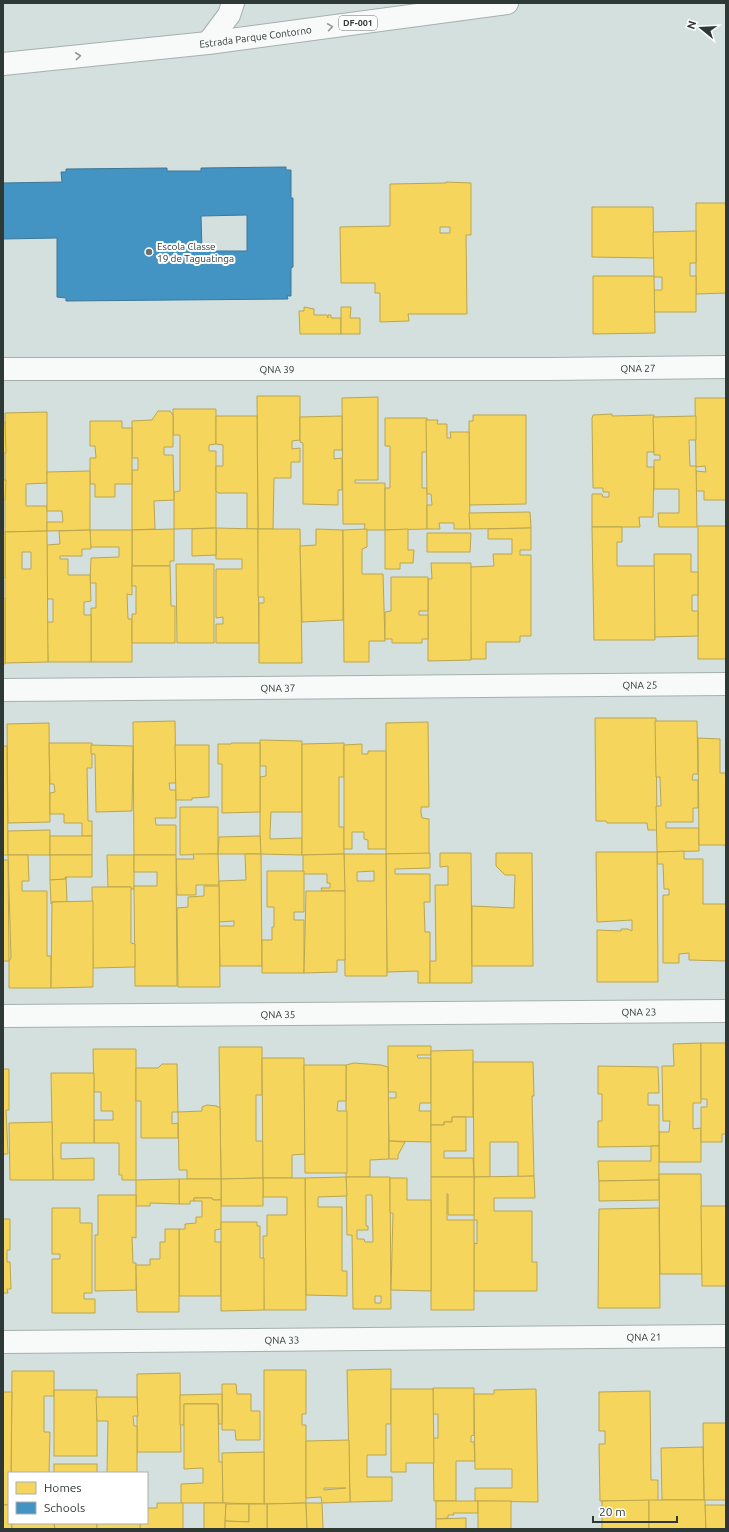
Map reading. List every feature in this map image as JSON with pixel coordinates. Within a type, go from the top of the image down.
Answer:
[{"type":"main road","points":[[208,43],[229,15],[233,3]]},
{"type":"main road","name":"Estrada Parque Contorno","points":[[3,64],[208,43],[507,3]]},
{"type":"main road","name":"QNA 27","points":[[550,369],[726,367]]},
{"type":"main road","name":"QNA 39","points":[[3,369],[550,369]]},
{"type":"main road","name":"QNA 25","points":[[554,686],[726,684]]},
{"type":"main road","name":"QNA 37","points":[[3,690],[554,686]]},
{"type":"main road","name":"QNA 23","points":[[553,1013],[726,1011]]},
{"type":"main road","name":"QNA 35","points":[[3,1016],[553,1013]]},
{"type":"main road","name":"QNA 21","points":[[561,1337],[726,1336]]},
{"type":"main road","name":"QNA 33","points":[[3,1342],[561,1337]]},
{"type":"building: Homes","points":[[471,183],[471,235],[466,235],[467,314],[408,314],[409,321],[380,322],[380,293],[375,293],[375,283],[341,283],[340,227],[390,226],[390,184]],"holes":[[[440,227],[450,227],[450,233],[440,233]]]},
{"type":"building: Homes","points":[[696,203],[726,203],[726,293],[696,294]]},
{"type":"building: Homes","points":[[592,207],[653,207],[654,258],[592,257]]},
{"type":"building: Homes","points":[[696,231],[696,263],[690,263],[690,276],[696,276],[696,312],[654,312],[654,290],[662,290],[662,277],[654,277],[653,232]]},
{"type":"building: Homes","points":[[593,276],[654,276],[655,333],[593,334]]},
{"type":"building: Homes","points":[[304,307],[314,309],[314,315],[327,315],[328,318],[328,315],[331,315],[331,318],[341,318],[341,334],[300,334],[299,311],[304,311]]},
{"type":"building: Homes","points":[[341,307],[351,307],[350,318],[360,318],[360,334],[341,334]]},
{"type":"building: Homes","points":[[257,396],[300,396],[300,440],[292,441],[292,449],[300,448],[300,462],[291,462],[291,478],[274,478],[273,529],[258,529]]},
{"type":"building: Homes","points":[[378,397],[378,480],[355,480],[355,483],[385,483],[385,530],[364,530],[365,524],[343,524],[342,398]]},
{"type":"building: Homes","points":[[695,398],[726,398],[726,500],[704,500],[704,491],[696,491],[696,471],[706,472],[705,466],[696,467]]},
{"type":"building: Homes","points":[[173,409],[216,409],[216,444],[209,445],[209,451],[216,451],[216,528],[174,529],[174,492],[180,491],[180,435],[173,435]]},
{"type":"building: Homes","points":[[158,411],[170,411],[173,415],[173,447],[164,447],[164,455],[173,455],[174,500],[154,501],[155,529],[132,530],[132,470],[138,470],[138,458],[132,458],[132,421],[152,420]]},
{"type":"building: Homes","points":[[47,412],[47,483],[26,484],[26,506],[47,506],[47,531],[5,532],[5,413]]},
{"type":"building: Homes","points":[[612,414],[612,416],[654,415],[654,452],[647,452],[647,467],[654,467],[653,517],[639,517],[640,527],[592,527],[592,494],[602,494],[603,497],[609,497],[609,492],[603,492],[603,488],[593,488],[592,418],[593,415]]},
{"type":"building: Homes","points":[[473,415],[526,415],[526,504],[469,505],[469,421],[473,421]]},
{"type":"building: Homes","points":[[216,416],[257,416],[258,529],[247,529],[247,493],[218,493],[216,491],[216,466],[223,466],[223,445],[216,444]]},
{"type":"building: Homes","points":[[342,416],[342,450],[334,450],[334,459],[342,458],[342,490],[338,490],[338,505],[303,504],[303,443],[300,442],[300,417]]},
{"type":"building: Homes","points":[[696,416],[696,440],[689,440],[690,466],[696,466],[697,527],[659,527],[658,513],[679,513],[679,489],[654,489],[654,460],[660,460],[660,455],[654,455],[653,417]]},
{"type":"building: Homes","points":[[385,418],[427,418],[427,452],[422,452],[422,488],[427,488],[427,529],[385,530],[385,488],[390,488],[390,446],[385,446]]},
{"type":"building: Homes","points":[[426,420],[438,420],[437,424],[447,424],[447,438],[451,438],[450,432],[469,432],[470,529],[454,529],[454,523],[439,523],[440,529],[427,529],[427,505],[432,505],[431,494],[427,494]]},
{"type":"building: Homes","points":[[90,421],[122,421],[122,428],[132,428],[132,484],[115,484],[115,497],[95,497],[95,484],[90,484],[90,458],[96,458],[95,446],[90,446]]},
{"type":"building: Homes","points":[[3,422],[5,422],[6,453],[3,453]]},
{"type":"building: Homes","points":[[90,471],[90,530],[47,531],[47,522],[63,522],[62,511],[47,511],[47,472]]},
{"type":"building: Homes","points":[[3,480],[6,480],[5,500],[3,500]]},
{"type":"building: Homes","points":[[530,512],[531,528],[470,529],[469,513]]},
{"type":"building: Homes","points":[[698,526],[726,526],[726,659],[698,659]]},
{"type":"building: Homes","points":[[592,527],[622,527],[622,542],[617,542],[617,566],[655,566],[655,640],[594,640]]},
{"type":"building: Homes","points":[[216,528],[258,529],[259,643],[216,643],[216,624],[223,624],[223,617],[216,618],[216,569],[242,569],[242,559],[216,559]]},
{"type":"building: Homes","points":[[216,528],[216,555],[192,556],[192,529]]},
{"type":"building: Homes","points":[[531,528],[531,550],[520,550],[520,555],[531,555],[531,636],[520,636],[520,642],[486,642],[486,659],[471,659],[470,567],[494,566],[493,554],[512,554],[512,539],[488,539],[488,529]]},
{"type":"building: Homes","points":[[174,529],[174,561],[170,561],[170,566],[132,566],[132,530]]},
{"type":"building: Homes","points":[[258,529],[300,529],[302,663],[259,663],[259,603],[264,603],[264,597],[258,597]]},
{"type":"building: Homes","points":[[316,529],[343,530],[343,620],[302,622],[300,546],[316,545]]},
{"type":"building: Homes","points":[[367,529],[367,547],[362,549],[362,574],[383,574],[385,641],[369,641],[369,662],[344,662],[343,530]]},
{"type":"building: Homes","points":[[408,529],[408,550],[414,550],[413,563],[400,563],[400,569],[385,569],[385,530]]},
{"type":"building: Homes","points":[[90,530],[132,530],[132,595],[127,594],[128,619],[132,619],[132,662],[91,662],[91,608],[96,608],[96,583],[90,583],[91,558],[119,557],[119,547],[90,547]]},
{"type":"building: Homes","points":[[90,530],[91,549],[82,549],[82,556],[60,556],[60,559],[68,559],[68,575],[90,575],[91,601],[84,602],[84,615],[91,615],[91,662],[48,662],[47,622],[53,622],[53,599],[47,599],[47,545],[60,544],[59,531]]},
{"type":"building: Homes","points":[[47,531],[48,662],[5,663],[5,532]],"holes":[[[22,552],[31,552],[31,569],[22,569]]]},
{"type":"building: Homes","points":[[3,532],[5,532],[5,578],[3,577]]},
{"type":"building: Homes","points":[[427,533],[471,533],[470,552],[427,552]]},
{"type":"building: Homes","points":[[654,554],[691,554],[691,572],[698,572],[698,595],[692,595],[692,611],[698,611],[698,636],[655,637]]},
{"type":"building: Homes","points":[[431,563],[471,563],[471,660],[428,661],[428,579],[432,579]]},
{"type":"building: Homes","points":[[176,564],[214,564],[214,643],[177,643]]},
{"type":"building: Homes","points":[[132,566],[170,566],[171,606],[175,606],[175,643],[132,643],[132,614],[136,614],[136,586],[132,586]]},
{"type":"building: Homes","points":[[391,577],[428,577],[428,611],[419,611],[419,615],[428,615],[428,639],[422,639],[422,643],[392,643],[392,639],[385,639],[385,612],[391,611]]},
{"type":"building: Homes","points":[[5,598],[5,664],[3,664],[3,599]]},
{"type":"building: Homes","points":[[595,718],[656,718],[657,830],[648,830],[647,823],[607,823],[606,821],[596,821]]},
{"type":"building: Homes","points":[[175,721],[176,783],[169,783],[170,790],[176,790],[176,818],[155,818],[156,825],[176,825],[176,855],[134,855],[133,722]]},
{"type":"building: Homes","points":[[655,721],[697,721],[698,774],[693,774],[692,780],[698,780],[698,808],[693,808],[693,822],[666,822],[666,828],[699,828],[699,851],[657,852],[656,806],[661,806],[660,777],[656,777]]},
{"type":"building: Homes","points":[[428,722],[429,807],[421,807],[421,813],[422,818],[429,819],[429,854],[386,854],[386,723]]},
{"type":"building: Homes","points":[[49,723],[50,822],[8,823],[7,724]]},
{"type":"building: Homes","points":[[698,738],[720,739],[720,773],[726,773],[726,850],[725,845],[699,845]]},
{"type":"building: Homes","points":[[260,740],[302,741],[302,812],[271,812],[270,839],[302,838],[302,855],[260,854],[260,777],[266,776],[266,766],[260,766]]},
{"type":"building: Homes","points":[[49,743],[92,743],[92,768],[87,768],[88,821],[92,821],[92,836],[82,836],[82,823],[64,823],[64,814],[50,814],[50,793],[55,792],[54,784],[50,784]]},
{"type":"building: Homes","points":[[260,743],[260,812],[222,813],[222,764],[218,764],[218,744]]},
{"type":"building: Homes","points":[[344,743],[344,777],[339,777],[339,827],[344,827],[344,854],[302,855],[302,744]]},
{"type":"building: Homes","points":[[362,744],[362,754],[368,754],[368,751],[386,751],[386,849],[368,849],[368,840],[364,839],[364,832],[352,832],[352,849],[344,849],[344,745]]},
{"type":"building: Homes","points":[[91,745],[133,746],[132,811],[96,812],[95,754],[91,754]]},
{"type":"building: Homes","points":[[175,745],[209,745],[209,797],[192,798],[192,800],[176,800]]},
{"type":"building: Homes","points":[[3,746],[7,746],[8,855],[3,855]]},
{"type":"building: Homes","points":[[180,807],[218,807],[218,854],[180,855]]},
{"type":"building: Homes","points":[[50,830],[50,855],[8,855],[8,831]]},
{"type":"building: Homes","points":[[50,836],[92,836],[92,855],[50,855]]},
{"type":"building: Homes","points":[[260,836],[261,854],[218,854],[219,837]]},
{"type":"building: Homes","points":[[684,851],[684,859],[703,859],[703,904],[726,904],[726,961],[689,960],[689,953],[679,954],[679,963],[663,963],[663,895],[669,895],[669,889],[664,889],[663,864],[657,864],[657,852]]},
{"type":"building: Homes","points":[[596,852],[657,852],[658,982],[597,982],[597,930],[621,931],[621,929],[628,929],[632,931],[632,920],[597,922]]},
{"type":"building: Homes","points":[[430,853],[430,868],[395,869],[395,874],[430,874],[430,902],[424,902],[425,932],[430,932],[430,983],[418,983],[418,971],[387,972],[386,854]]},
{"type":"building: Homes","points":[[440,853],[471,853],[472,983],[430,983],[430,961],[436,961],[435,885],[448,885],[448,866],[440,867]]},
{"type":"building: Homes","points":[[496,853],[532,853],[533,966],[472,966],[472,906],[514,908],[515,875],[505,875],[496,866]]},
{"type":"building: Homes","points":[[193,854],[218,854],[219,885],[196,885],[196,895],[177,895],[176,859],[194,859]]},
{"type":"building: Homes","points":[[245,854],[261,854],[262,966],[220,966],[219,926],[234,926],[234,921],[219,922],[219,881],[246,880]]},
{"type":"building: Homes","points":[[344,854],[386,854],[387,976],[345,976]],"holes":[[[374,871],[374,881],[357,881],[357,872]]]},
{"type":"building: Homes","points":[[344,854],[345,891],[322,891],[321,888],[330,888],[330,883],[327,883],[327,874],[303,874],[303,855]]},
{"type":"building: Homes","points":[[8,855],[28,855],[29,881],[22,881],[22,891],[47,891],[47,956],[51,956],[51,988],[9,988],[9,961],[11,958]]},
{"type":"building: Homes","points":[[50,855],[92,855],[92,877],[66,877],[66,879],[50,880]]},
{"type":"building: Homes","points":[[107,855],[134,855],[134,889],[131,889],[131,887],[108,887]]},
{"type":"building: Homes","points":[[134,855],[176,855],[177,986],[135,986],[134,886],[157,886],[157,872],[134,872]]},
{"type":"building: Homes","points":[[3,860],[8,860],[9,961],[3,961]]},
{"type":"building: Homes","points":[[267,871],[304,871],[304,912],[294,912],[294,920],[304,920],[304,973],[262,973],[262,940],[272,940],[272,927],[274,927],[274,907],[267,907]]},
{"type":"building: Homes","points":[[66,877],[67,902],[52,902],[51,904],[50,880],[66,879]]},
{"type":"building: Homes","points":[[204,886],[219,886],[220,987],[178,987],[177,908],[188,907],[188,897],[204,896]]},
{"type":"building: Homes","points":[[92,887],[131,887],[131,943],[135,944],[135,967],[93,968]]},
{"type":"building: Homes","points":[[306,891],[345,891],[345,960],[337,960],[337,972],[304,973]]},
{"type":"building: Homes","points":[[93,901],[93,987],[51,988],[52,902]]},
{"type":"building: Homes","points":[[701,1043],[701,1103],[693,1103],[693,1129],[701,1128],[701,1162],[659,1162],[659,1132],[669,1132],[670,1121],[663,1121],[662,1066],[674,1066],[673,1044]]},
{"type":"building: Homes","points":[[701,1043],[726,1043],[726,1134],[722,1134],[722,1142],[701,1142],[701,1107],[707,1107],[707,1099],[701,1099]]},
{"type":"building: Homes","points":[[388,1046],[431,1046],[431,1055],[417,1055],[418,1058],[431,1058],[431,1103],[420,1103],[419,1111],[431,1111],[431,1142],[389,1141],[388,1098],[396,1098],[396,1092],[388,1092]]},
{"type":"building: Homes","points":[[219,1047],[262,1047],[262,1095],[256,1095],[256,1141],[263,1141],[263,1178],[221,1179]]},
{"type":"building: Homes","points":[[93,1049],[136,1049],[136,1180],[122,1180],[122,1175],[119,1175],[119,1143],[94,1143],[94,1120],[113,1120],[113,1111],[101,1111],[101,1092],[94,1092]]},
{"type":"building: Homes","points":[[473,1050],[473,1117],[452,1117],[452,1122],[444,1122],[444,1125],[431,1125],[431,1051]]},
{"type":"building: Homes","points":[[262,1058],[304,1058],[305,1154],[292,1155],[292,1178],[263,1178]]},
{"type":"building: Homes","points":[[473,1062],[533,1062],[534,1096],[532,1096],[534,1176],[518,1177],[518,1142],[490,1142],[490,1177],[474,1177]]},
{"type":"building: Homes","points":[[354,1063],[388,1067],[389,1159],[370,1160],[370,1177],[346,1177],[346,1065]]},
{"type":"building: Homes","points":[[162,1064],[177,1064],[178,1112],[172,1112],[172,1124],[178,1123],[178,1138],[141,1138],[141,1101],[136,1101],[136,1068],[158,1068]]},
{"type":"building: Homes","points":[[304,1065],[346,1065],[346,1101],[338,1101],[337,1111],[347,1111],[347,1173],[305,1173]]},
{"type":"building: Homes","points":[[598,1066],[658,1067],[659,1093],[648,1093],[648,1105],[659,1105],[659,1146],[598,1147],[598,1121],[602,1121],[602,1094],[598,1094]]},
{"type":"building: Homes","points":[[3,1069],[9,1069],[9,1110],[6,1110],[8,1154],[3,1154]]},
{"type":"building: Homes","points":[[51,1073],[94,1073],[94,1143],[61,1143],[61,1159],[94,1158],[94,1180],[53,1180]]},
{"type":"building: Homes","points":[[207,1105],[220,1107],[221,1179],[187,1179],[187,1170],[179,1170],[178,1112],[202,1111],[202,1107]]},
{"type":"building: Homes","points":[[452,1117],[466,1117],[466,1151],[444,1151],[444,1158],[473,1158],[474,1177],[431,1177],[431,1125],[444,1125],[444,1122],[452,1122]]},
{"type":"building: Homes","points":[[52,1122],[53,1180],[10,1180],[9,1123]]},
{"type":"building: Homes","points":[[389,1141],[405,1142],[398,1155],[398,1159],[389,1159]]},
{"type":"building: Homes","points":[[651,1146],[659,1146],[659,1180],[599,1181],[598,1161],[651,1161]]},
{"type":"building: Homes","points":[[659,1174],[701,1174],[702,1274],[660,1274]]},
{"type":"building: Homes","points":[[534,1176],[535,1198],[494,1198],[494,1211],[532,1211],[532,1262],[537,1262],[537,1291],[474,1291],[474,1243],[477,1244],[477,1220],[474,1220],[474,1177]]},
{"type":"building: Homes","points":[[346,1177],[390,1177],[391,1309],[353,1309],[352,1235],[347,1235]],"holes":[[[366,1195],[372,1195],[373,1242],[365,1242],[364,1239],[357,1239],[357,1230],[368,1230],[368,1226],[366,1226]],[[375,1296],[381,1296],[381,1303],[375,1303]]]},
{"type":"building: Homes","points":[[346,1177],[347,1196],[318,1197],[318,1207],[342,1207],[342,1271],[347,1271],[347,1296],[306,1295],[305,1178]]},
{"type":"building: Homes","points":[[431,1177],[474,1177],[474,1215],[448,1215],[447,1194],[447,1220],[474,1220],[474,1310],[431,1310]]},
{"type":"building: Homes","points":[[263,1178],[305,1178],[306,1310],[264,1310],[263,1236],[267,1236],[267,1215],[287,1215],[287,1197],[263,1197]]},
{"type":"building: Homes","points":[[263,1178],[263,1206],[221,1206],[221,1179]]},
{"type":"building: Homes","points":[[390,1178],[407,1178],[407,1200],[431,1200],[431,1291],[391,1290],[393,1213],[390,1213]]},
{"type":"building: Homes","points":[[179,1179],[221,1179],[221,1200],[213,1200],[212,1198],[194,1198],[194,1201],[190,1201],[190,1204],[179,1204]]},
{"type":"building: Homes","points":[[179,1179],[179,1204],[150,1203],[150,1206],[136,1206],[136,1180]]},
{"type":"building: Homes","points":[[659,1180],[659,1200],[599,1201],[599,1181]]},
{"type":"building: Homes","points":[[98,1195],[136,1195],[136,1238],[132,1237],[133,1263],[136,1263],[136,1290],[95,1291],[95,1235],[98,1235]]},
{"type":"building: Homes","points":[[194,1198],[212,1198],[213,1200],[221,1200],[221,1229],[215,1230],[215,1242],[221,1242],[221,1296],[179,1296],[179,1229],[185,1229],[185,1224],[196,1223],[196,1217],[202,1217],[202,1201],[194,1201]]},
{"type":"building: Homes","points":[[701,1206],[726,1206],[726,1286],[702,1286]]},
{"type":"building: Homes","points":[[52,1208],[80,1208],[80,1223],[92,1223],[92,1293],[84,1293],[84,1299],[95,1299],[95,1313],[52,1313],[52,1259],[60,1259],[60,1254],[52,1254]]},
{"type":"building: Homes","points":[[659,1208],[660,1308],[598,1308],[599,1209]]},
{"type":"building: Homes","points":[[3,1219],[10,1219],[10,1250],[7,1250],[7,1262],[10,1262],[11,1289],[7,1289],[8,1293],[3,1293]]},
{"type":"building: Homes","points":[[221,1222],[257,1222],[257,1226],[260,1226],[260,1258],[264,1258],[264,1310],[221,1311]]},
{"type":"building: Homes","points":[[165,1229],[179,1229],[179,1312],[137,1312],[136,1265],[150,1265],[150,1259],[160,1259],[160,1242],[165,1242]]},
{"type":"building: Homes","points":[[391,1369],[391,1424],[386,1424],[386,1455],[367,1455],[367,1477],[392,1477],[392,1501],[350,1502],[347,1370]]},
{"type":"building: Homes","points":[[264,1370],[306,1370],[306,1414],[302,1414],[302,1425],[306,1425],[306,1503],[264,1504]]},
{"type":"building: Homes","points":[[12,1371],[54,1371],[54,1396],[44,1396],[44,1432],[50,1432],[49,1472],[11,1472]]},
{"type":"building: Homes","points":[[180,1373],[181,1452],[137,1452],[137,1374]]},
{"type":"building: Homes","points":[[222,1384],[236,1384],[237,1394],[251,1394],[251,1411],[260,1411],[260,1440],[236,1440],[235,1430],[222,1430]]},
{"type":"building: Homes","points":[[433,1388],[474,1388],[474,1435],[471,1436],[471,1442],[474,1442],[475,1461],[456,1461],[456,1501],[434,1501],[433,1438],[438,1438],[438,1414],[433,1414]]},
{"type":"building: Homes","points":[[391,1389],[433,1389],[434,1463],[406,1463],[406,1472],[391,1472]]},
{"type":"building: Homes","points":[[536,1389],[538,1502],[475,1501],[475,1488],[512,1488],[512,1469],[475,1469],[474,1394],[494,1394],[494,1390]]},
{"type":"building: Homes","points":[[54,1390],[97,1390],[97,1456],[54,1456]]},
{"type":"building: Homes","points":[[650,1391],[651,1480],[658,1480],[658,1501],[600,1501],[599,1444],[605,1444],[605,1431],[599,1431],[599,1392]]},
{"type":"building: Homes","points":[[3,1392],[12,1392],[11,1472],[8,1472],[8,1505],[3,1505]]},
{"type":"building: Homes","points":[[222,1394],[222,1424],[219,1424],[218,1404],[184,1404],[184,1425],[180,1425],[180,1395]]},
{"type":"building: Homes","points":[[96,1397],[137,1397],[138,1416],[133,1416],[134,1426],[137,1426],[137,1472],[107,1472],[108,1421],[97,1421]]},
{"type":"building: Homes","points":[[184,1404],[218,1404],[219,1462],[223,1462],[223,1503],[181,1503],[181,1484],[203,1483],[203,1468],[184,1469]]},
{"type":"building: Homes","points":[[703,1423],[726,1423],[726,1500],[704,1500]]},
{"type":"building: Homes","points":[[349,1440],[350,1502],[322,1503],[321,1497],[306,1498],[306,1441]],"holes":[[[324,1488],[346,1488],[324,1490]]]},
{"type":"building: Homes","points":[[703,1447],[704,1500],[662,1500],[661,1448]]},
{"type":"building: Homes","points":[[264,1452],[264,1504],[223,1503],[222,1453]]},
{"type":"building: Homes","points":[[54,1464],[97,1464],[97,1472],[54,1472]]},
{"type":"building: Homes","points":[[649,1500],[649,1529],[602,1529],[602,1501]]},
{"type":"building: Homes","points":[[649,1500],[705,1500],[706,1529],[649,1529]]},
{"type":"building: Homes","points":[[436,1501],[478,1501],[478,1513],[453,1513],[454,1515],[448,1515],[448,1518],[436,1519]]},
{"type":"building: Homes","points":[[478,1501],[511,1501],[511,1529],[478,1529]]},
{"type":"building: Homes","points":[[157,1503],[183,1503],[183,1529],[140,1529],[140,1524],[148,1524],[148,1508],[157,1508]]},
{"type":"building: Homes","points":[[204,1503],[226,1503],[225,1529],[204,1529]]},
{"type":"building: Homes","points":[[306,1503],[307,1529],[267,1529],[267,1504]]},
{"type":"building: Homes","points":[[306,1503],[322,1503],[323,1529],[307,1529]]},
{"type":"building: Homes","points":[[226,1504],[249,1504],[249,1522],[225,1521]]},
{"type":"building: Homes","points":[[249,1504],[267,1504],[267,1529],[225,1529],[225,1521],[249,1522]]},
{"type":"building: Homes","points":[[3,1505],[8,1505],[8,1524],[12,1524],[12,1529],[3,1529]]},
{"type":"building: Homes","points":[[705,1505],[726,1505],[726,1529],[706,1529]]},
{"type":"building: Homes","points":[[466,1518],[466,1529],[436,1529],[436,1519]]},
{"type":"building: Homes","points":[[12,1524],[54,1524],[55,1529],[12,1529]]},
{"type":"building: Homes","points":[[54,1524],[97,1524],[97,1529],[55,1529]]},
{"type":"building: Homes","points":[[97,1524],[140,1524],[140,1529],[97,1529]]},
{"type":"building: Schools","name":"Escola Classe 19 de Taguatinga","points":[[286,167],[286,170],[291,170],[291,198],[293,198],[293,267],[291,268],[291,296],[287,296],[288,299],[66,301],[66,298],[57,297],[57,238],[3,239],[3,183],[62,182],[61,172],[66,172],[66,169],[167,168],[167,171],[201,171],[201,168]],"holes":[[[247,215],[247,251],[202,251],[201,216]]]},
{"type":"place","name":"Escola Classe 19 de Taguatinga","points":[[149,252]]}]
